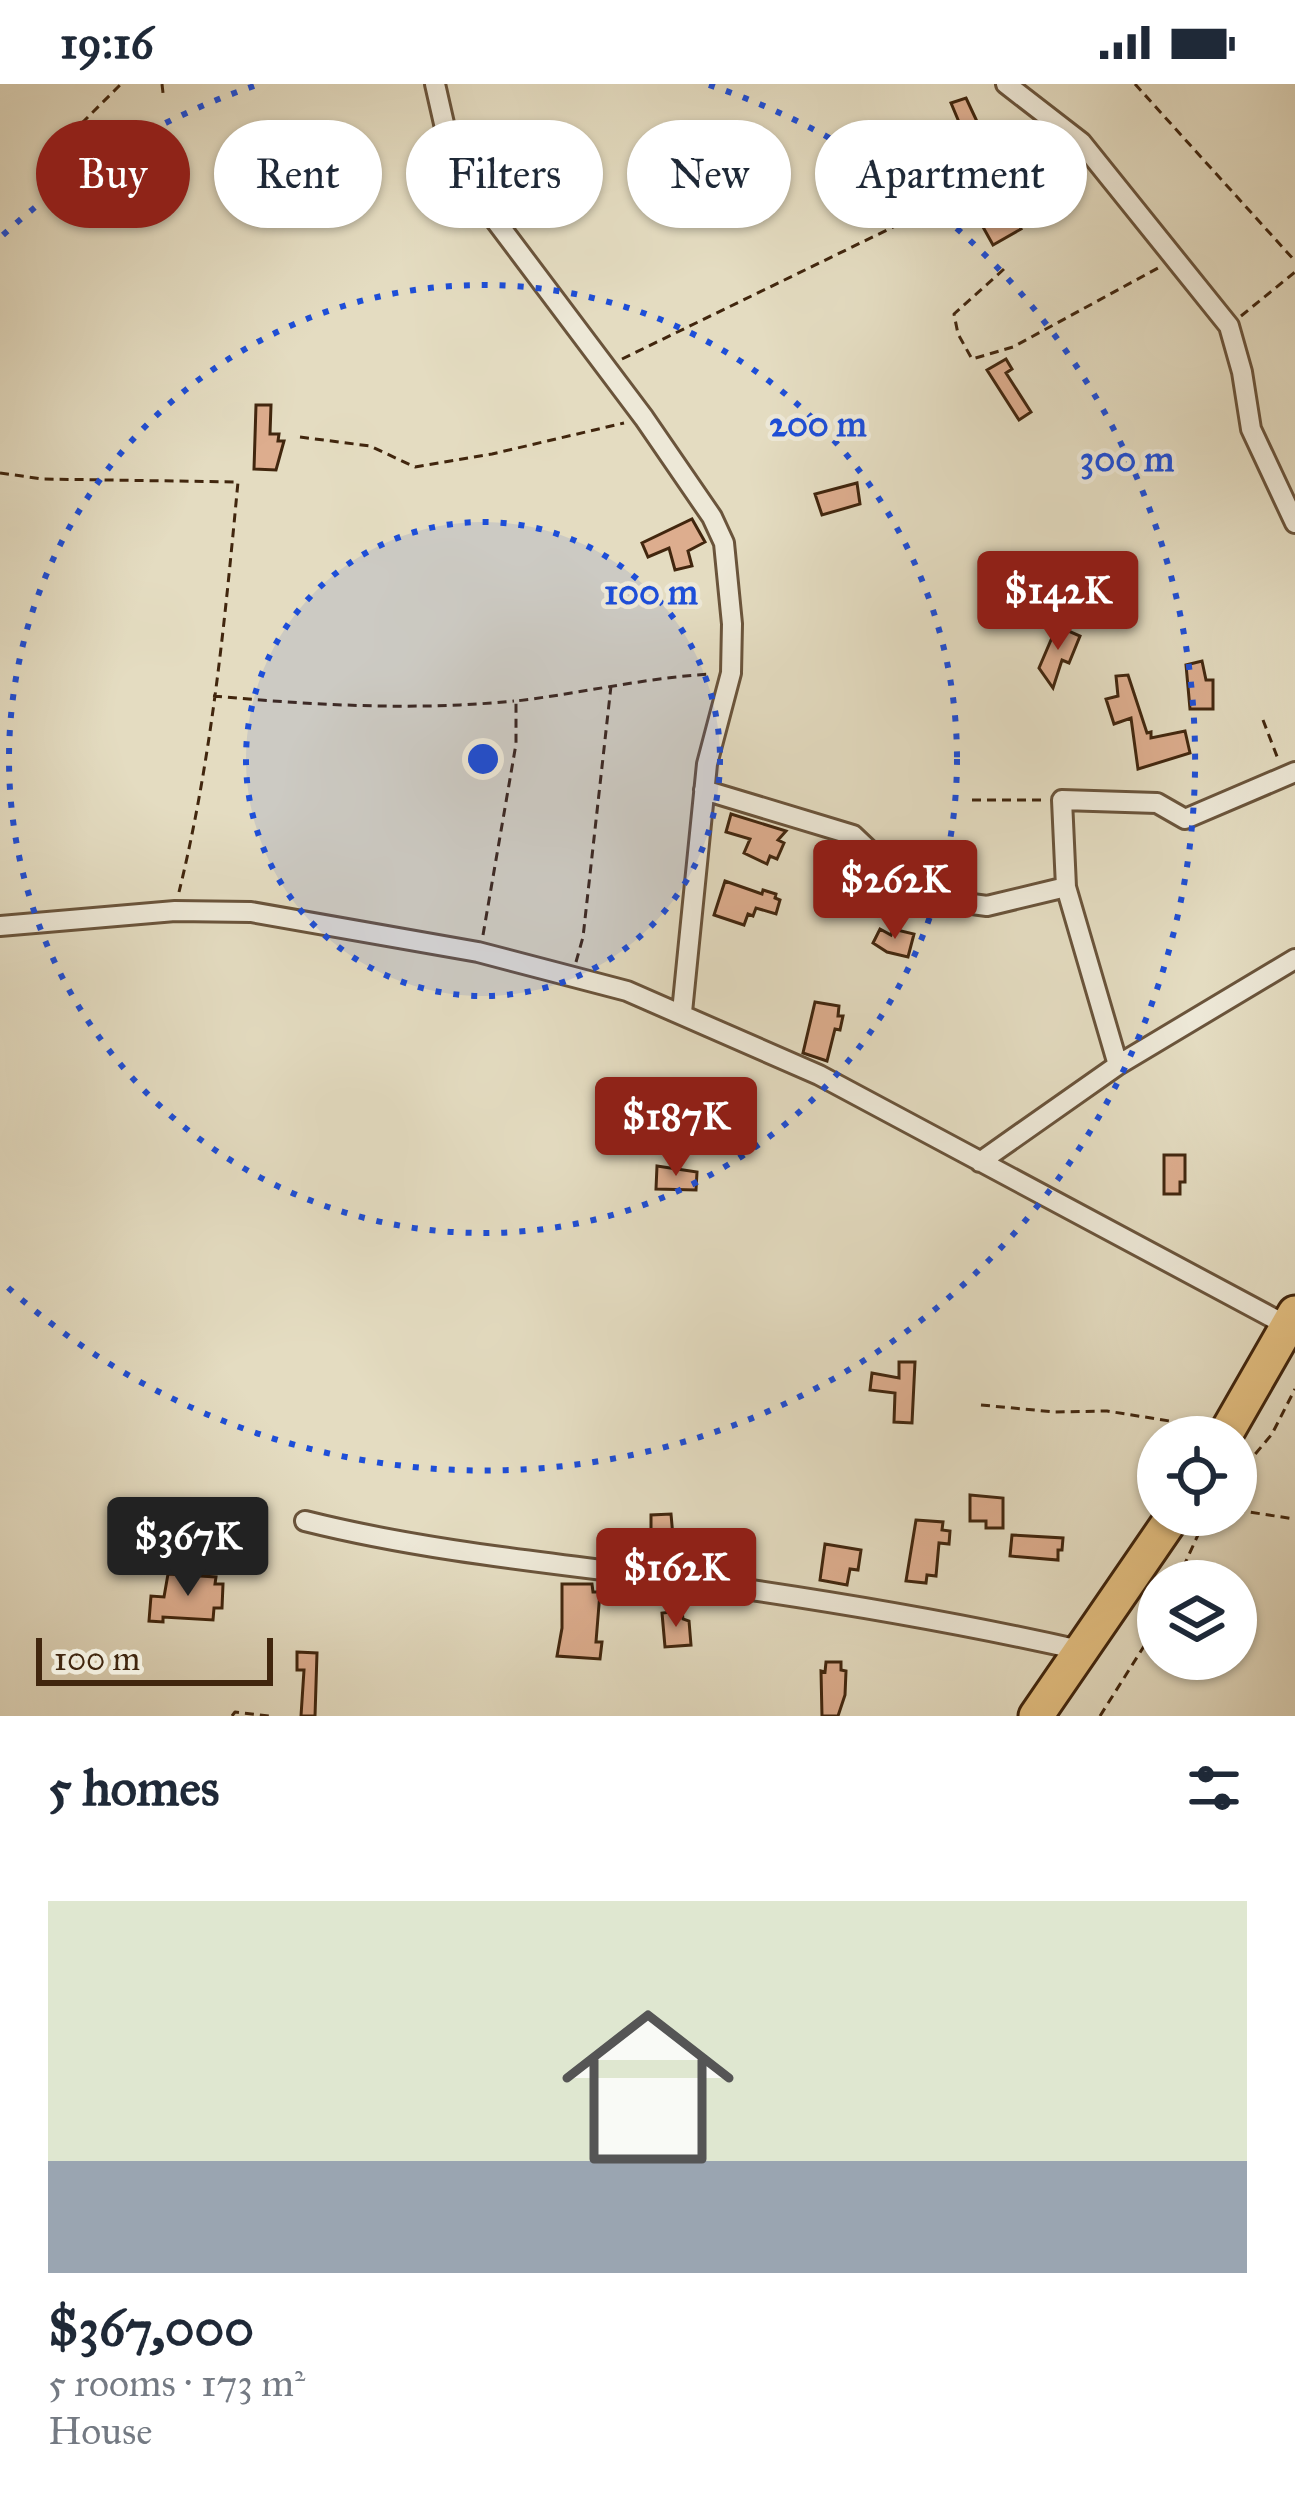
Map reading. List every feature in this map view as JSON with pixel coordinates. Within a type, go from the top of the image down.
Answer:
[{"type":"highway","points":[[1236,1416],[1292,1319]]},
{"type":"highway","points":[[1036,1716],[1160,1536]]},
{"type":"street","points":[[435,84],[459,169],[644,418],[712,517],[724,543],[732,624],[731,674],[712,739],[704,790],[682,1012]]},
{"type":"street","points":[[1006,84],[1053,120]]},
{"type":"street","points":[[1087,149],[1229,326],[1250,429],[1295,523]]},
{"type":"street","points":[[1118,1065],[1066,887],[1062,800],[1157,803],[1185,819],[1291,775]]},
{"type":"street","points":[[704,790],[853,835],[893,873],[950,902],[987,905],[1066,887]]},
{"type":"street","points":[[0,926],[175,911],[294,917],[572,975],[682,1012],[819,1075],[1292,1319]]},
{"type":"street","points":[[980,1162],[1118,1065],[1295,959]]},
{"type":"street","points":[[305,1521],[476,1553],[955,1622],[1084,1651]]},
{"type":"path","points":[[85,120],[122,84]]},
{"type":"path","points":[[162,84],[163,93]]},
{"type":"path","points":[[1135,84],[1295,261]]},
{"type":"path","points":[[607,367],[892,228]]},
{"type":"path","points":[[1004,268],[954,314],[958,334],[972,359],[1013,347],[1175,259]]},
{"type":"path","points":[[1229,326],[1295,272]]},
{"type":"path","points":[[300,437],[370,446],[415,467],[644,418]]},
{"type":"path","points":[[0,473],[238,482],[194,832],[175,911]]},
{"type":"path","points":[[213,696],[440,708],[568,694],[611,684],[731,674]]},
{"type":"path","points":[[572,975],[584,937],[611,684]]},
{"type":"path","points":[[478,952],[512,774],[516,700]]},
{"type":"path","points":[[1263,721],[1291,775]]},
{"type":"path","points":[[973,800],[1062,800]]},
{"type":"path","points":[[1257,1452],[1295,1389]]},
{"type":"path","points":[[981,1406],[1138,1416]]},
{"type":"path","points":[[1257,1513],[1295,1519]]},
{"type":"path","points":[[1100,1716],[1137,1657]]},
{"type":"path","points":[[232,1716],[235,1712],[268,1716]]},
{"type":"building","points":[[966,98],[976,120],[958,120],[951,103]]},
{"type":"building","points":[[984,228],[1020,228],[1021,229],[993,245]]},
{"type":"building","points":[[1006,359],[1012,369],[1006,373],[1031,412],[1019,420],[987,370]]},
{"type":"building","points":[[256,405],[271,405],[270,434],[279,434],[278,441],[284,441],[276,470],[254,469]]},
{"type":"building","points":[[857,483],[860,504],[822,515],[815,494]]},
{"type":"building","points":[[692,519],[705,542],[688,551],[692,566],[675,570],[669,548],[648,557],[642,543]]},
{"type":"building","points":[[1057,626],[1080,636],[1069,663],[1062,660],[1053,688],[1039,668]]},
{"type":"building","points":[[1202,661],[1206,680],[1213,680],[1213,709],[1190,709],[1186,665]]},
{"type":"building","points":[[1128,675],[1147,733],[1151,732],[1151,738],[1185,731],[1190,753],[1138,769],[1131,718],[1114,724],[1106,699],[1118,696],[1116,676]]},
{"type":"building","points":[[731,814],[786,831],[778,840],[784,843],[777,859],[770,856],[767,864],[744,853],[750,839],[726,832]]},
{"type":"building","points":[[725,881],[776,894],[780,900],[776,914],[756,908],[744,925],[714,915]]},
{"type":"building","points":[[880,929],[891,935],[893,929],[914,934],[908,957],[873,943]]},
{"type":"building","points":[[815,1002],[839,1006],[838,1016],[843,1016],[827,1061],[803,1053]]},
{"type":"building","points":[[1164,1155],[1185,1155],[1180,1194],[1164,1194]]},
{"type":"building","points":[[657,1166],[697,1172],[696,1190],[656,1189]]},
{"type":"building","points":[[899,1362],[915,1362],[912,1423],[894,1422],[895,1393],[870,1390],[872,1373],[899,1378]]},
{"type":"building","points":[[970,1495],[1003,1498],[1003,1528],[970,1521]]},
{"type":"building","points":[[671,1514],[674,1548],[669,1548],[669,1557],[655,1556],[651,1515]]},
{"type":"building","points":[[916,1520],[943,1522],[942,1530],[950,1531],[949,1544],[939,1543],[936,1576],[927,1575],[926,1583],[906,1581]]},
{"type":"building","points":[[1012,1535],[1063,1538],[1058,1560],[1010,1556]]},
{"type":"building","points":[[825,1544],[861,1550],[858,1570],[850,1569],[847,1585],[820,1580]]},
{"type":"building","points":[[168,1574],[216,1577],[215,1584],[223,1584],[222,1608],[214,1608],[213,1620],[163,1617],[163,1622],[149,1621],[151,1596],[164,1597]]},
{"type":"building","points":[[562,1584],[592,1584],[593,1592],[600,1592],[596,1642],[602,1642],[600,1659],[557,1656]]},
{"type":"building","points":[[682,1611],[683,1619],[689,1621],[691,1645],[665,1647],[662,1613]]},
{"type":"building","points":[[297,1652],[317,1653],[315,1716],[301,1716],[304,1670],[297,1670]]},
{"type":"building","points":[[826,1662],[841,1662],[841,1670],[846,1671],[838,1716],[822,1716],[821,1671],[825,1672]]}]
